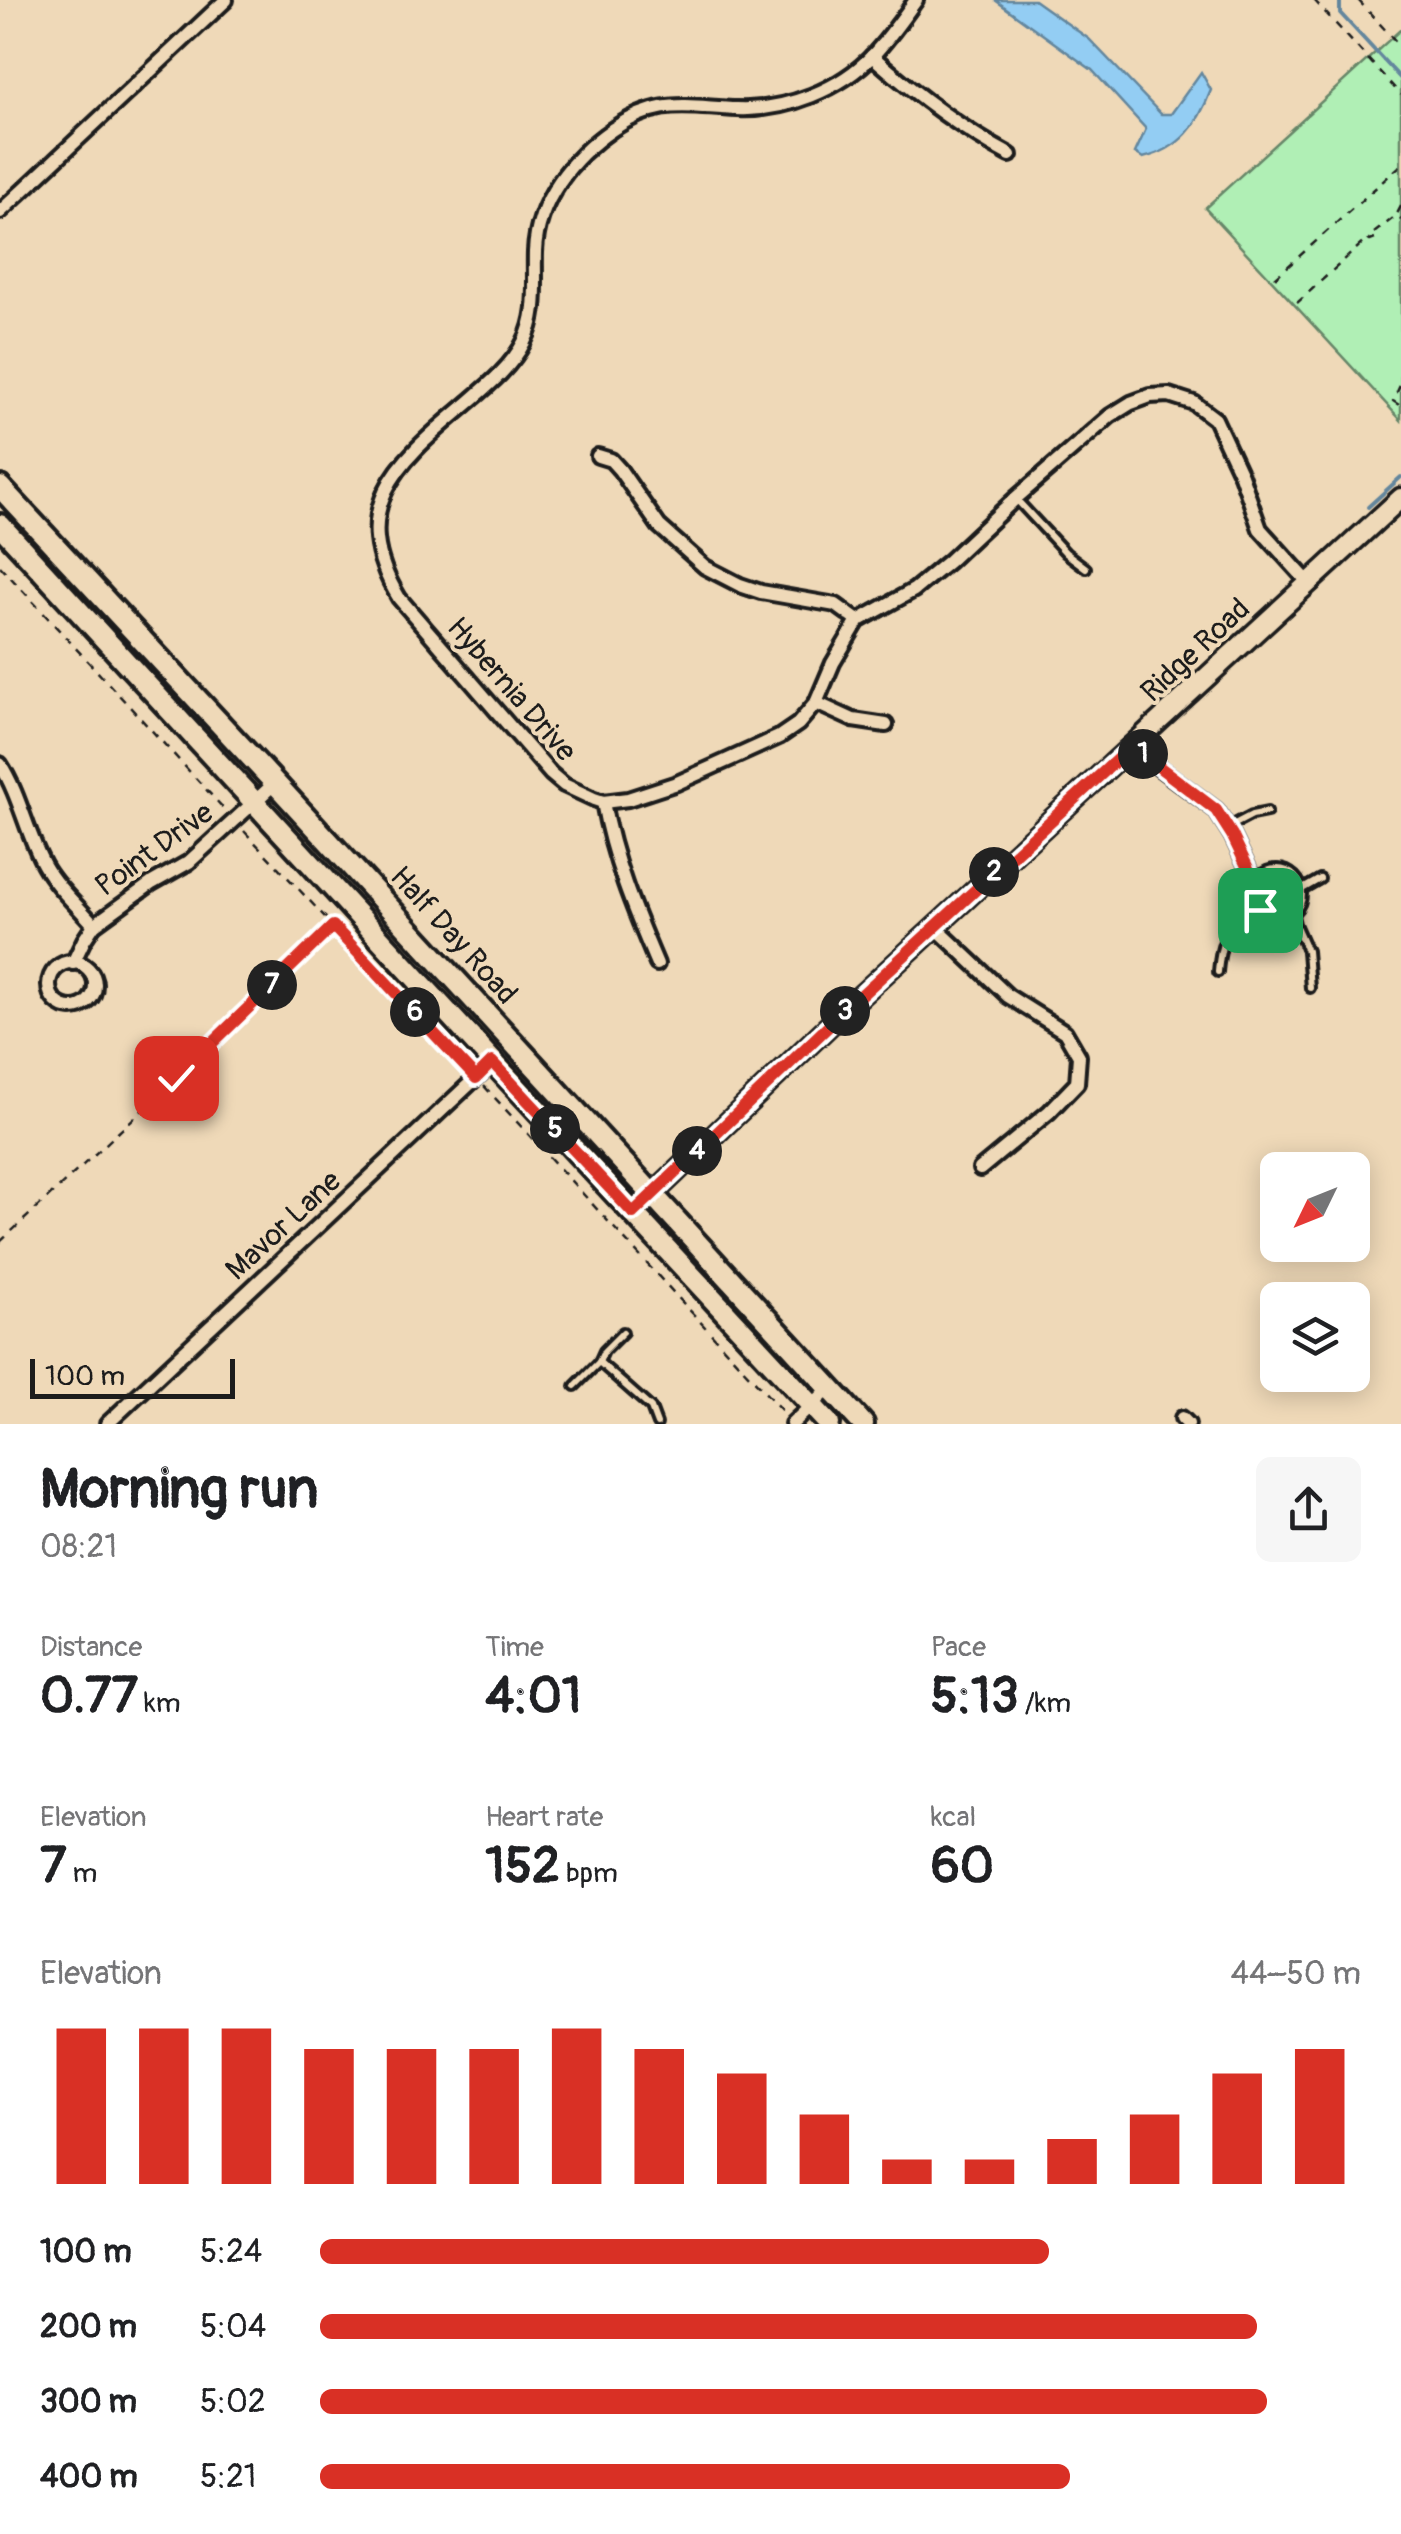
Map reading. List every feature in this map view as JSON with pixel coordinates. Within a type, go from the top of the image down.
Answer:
[{"type":"main road","name":"Half Day Road","points":[[0,487],[863,1424]]},
{"type":"main road","name":"Half Day Road","points":[[0,525],[829,1424]]},
{"type":"street","points":[[0,212],[226,0]]},
{"type":"street","name":"Hybernia Drive","points":[[603,802],[564,785],[550,774],[399,598],[380,557],[376,524],[384,492],[403,462],[487,387],[525,341],[536,301],[535,252],[543,212],[569,169],[610,131],[657,108],[685,104],[772,108],[821,92],[872,56],[916,0]]},
{"type":"street","points":[[872,56],[950,120],[1010,155]]},
{"type":"street","points":[[657,964],[615,860],[603,802],[647,795],[798,724],[816,703],[833,663],[858,621],[914,590],[949,562],[1110,416],[1150,396],[1169,396],[1194,403],[1215,419],[1260,529],[1308,582]]},
{"type":"street","points":[[598,456],[611,460],[659,526],[705,567],[761,592],[836,605],[858,621]]},
{"type":"street","name":"Ridge Road","points":[[633,1213],[935,927],[1401,498]]},
{"type":"street","points":[[816,703],[854,720],[886,724]]},
{"type":"street","points":[[1134,744],[1216,810],[1256,885]]},
{"type":"street","points":[[0,764],[10,778],[54,882],[94,924]]},
{"type":"street","name":"Point Drive","points":[[74,963],[94,924],[189,862],[275,783]]},
{"type":"street","points":[[1280,872],[1292,878],[1299,891],[1292,910],[1280,917],[1260,910],[1254,898],[1256,885],[1266,874],[1280,872]]},
{"type":"street","points":[[935,927],[1008,996],[1064,1032],[1078,1056],[1077,1083],[1050,1112],[980,1170]]},
{"type":"street","name":"Mavor Lane","points":[[107,1424],[492,1062]]},
{"type":"street","points":[[793,1424],[830,1388]]},
{"type":"lane","points":[[1016,498],[1066,553],[1086,568]]},
{"type":"lane","points":[[1228,828],[1252,814],[1267,812]]},
{"type":"lane","points":[[1299,891],[1320,879]]},
{"type":"lane","points":[[1218,972],[1220,946],[1227,933],[1260,910]]},
{"type":"lane","points":[[1292,910],[1307,951],[1310,988]]},
{"type":"lane","points":[[574,1386],[623,1332]]},
{"type":"lane","points":[[599,1362],[651,1408],[657,1424]]},
{"type":"path","points":[[1314,0],[1401,95]]},
{"type":"path","points":[[1358,0],[1401,47]]},
{"type":"path","points":[[1275,278],[1401,165]]},
{"type":"path","points":[[1297,303],[1366,239],[1375,239],[1375,232],[1396,216],[1401,206]]},
{"type":"path","points":[[1396,216],[1401,220]]},
{"type":"path","points":[[1400,405],[1393,401],[1401,383]]},
{"type":"path","points":[[0,566],[793,1424]]},
{"type":"path","points":[[0,1242],[333,926]]},
{"type":"green space","points":[[1401,29],[1401,420],[1205,208]]},
{"type":"water","points":[[995,0],[1034,0],[1089,39],[1161,114],[1171,114],[1201,72],[1211,90],[1200,114],[1178,142],[1143,158],[1135,153],[1146,129],[1092,70]]},
{"type":"waterway","points":[[1340,0],[1340,13],[1401,79]]},
{"type":"waterway","points":[[1368,507],[1401,477]]},
{"type":"route","points":[[176,1078],[333,926],[476,1078],[492,1062],[633,1213],[856,1000],[1134,744],[1216,810],[1256,885],[1254,898],[1260,910]]}]
